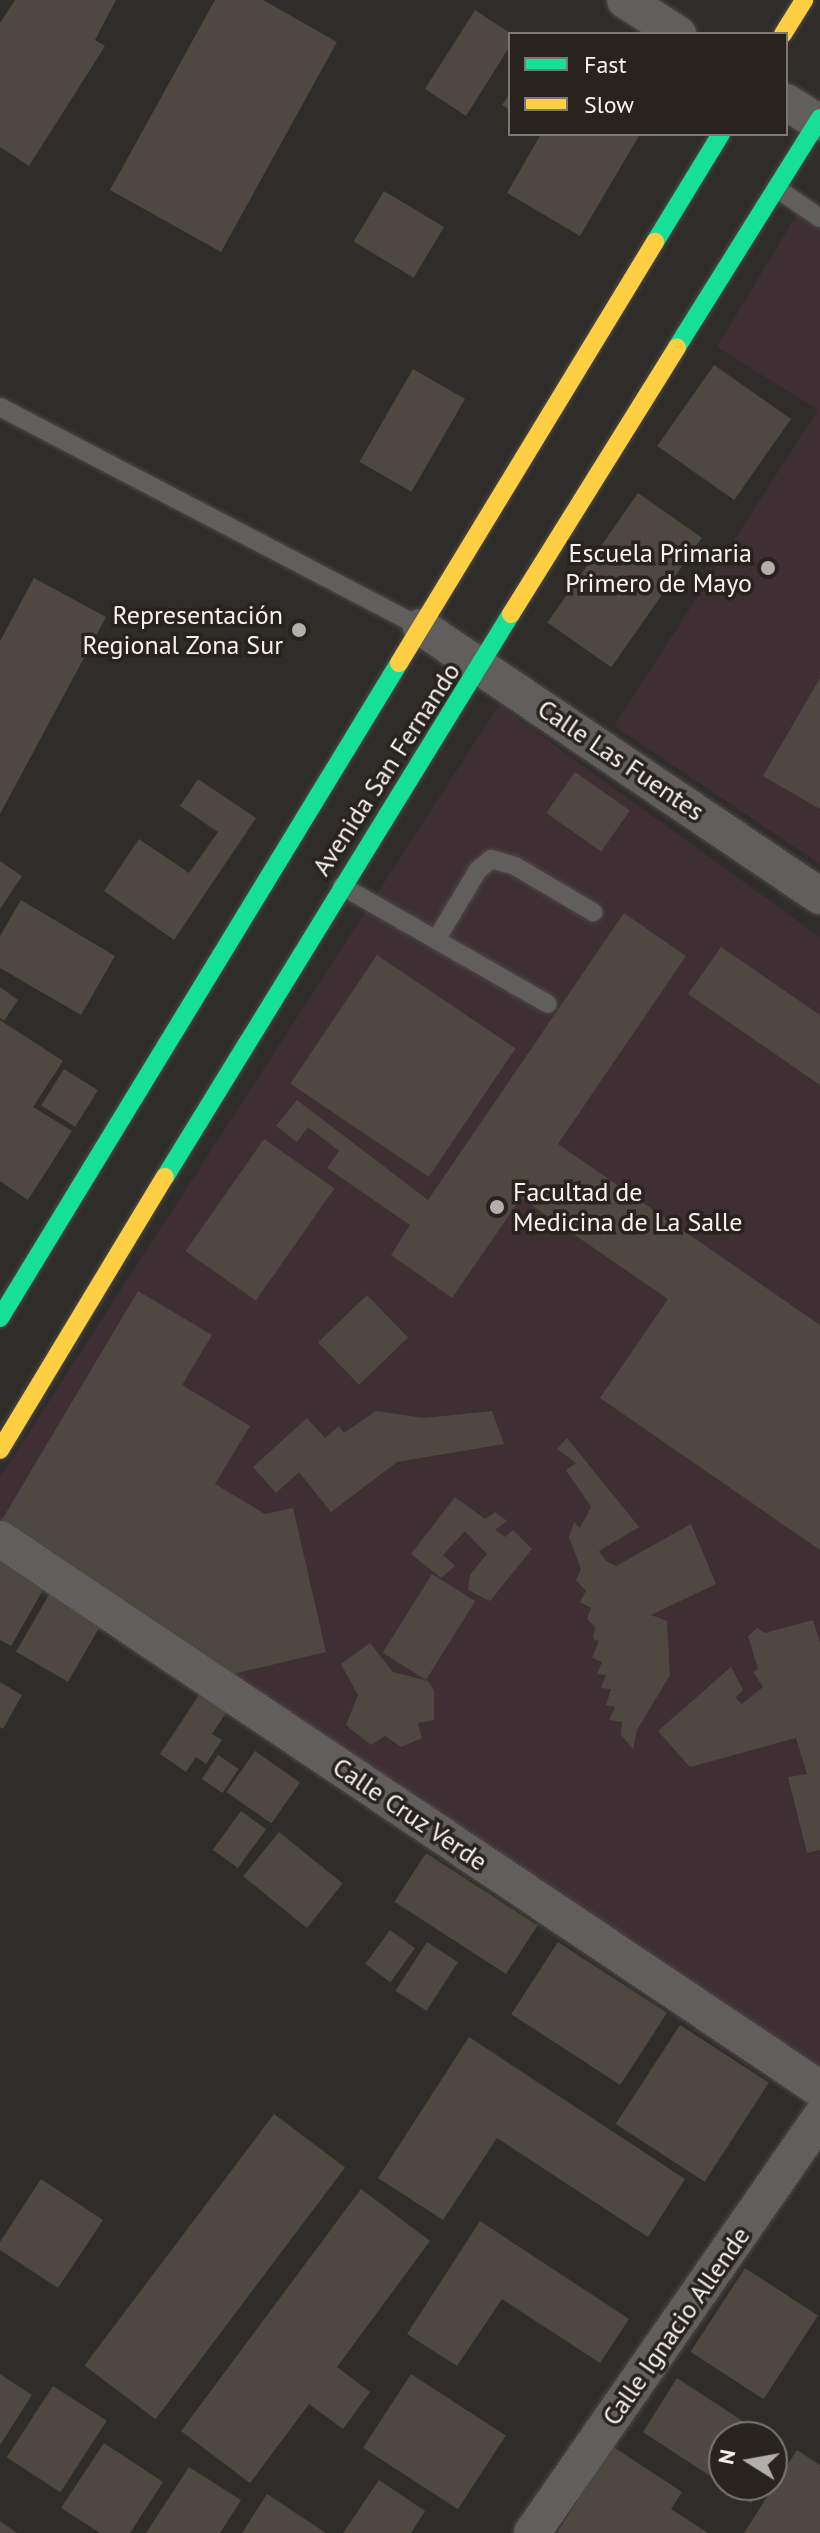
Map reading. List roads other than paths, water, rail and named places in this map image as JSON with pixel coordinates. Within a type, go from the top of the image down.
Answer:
[{"type":"main road","points":[[784,32],[804,0]]},
{"type":"main road","name":"Avenida San Fernando","points":[[0,1450],[342,886],[483,665],[819,120]]},
{"type":"main road","name":"Avenida San Fernando","points":[[0,1318],[720,136]]},
{"type":"street","points":[[625,0],[675,32]]},
{"type":"street","points":[[788,103],[819,120]]},
{"type":"street","name":"Calle Las Fuentes","points":[[421,627],[483,665],[820,896]]},
{"type":"street","name":"Calle Cruz Verde","points":[[0,1539],[820,2089]]},
{"type":"street","name":"Calle Ignacio Allende","points":[[532,2533],[820,2118]]},
{"type":"lane","points":[[776,187],[820,218]]},
{"type":"lane","points":[[0,407],[421,627]]},
{"type":"lane","points":[[436,940],[478,870],[491,859],[515,866],[593,912]]},
{"type":"lane","points":[[342,886],[548,1004]]},
{"type":"place","name":"Escuela Primaria Primero de Mayo","points":[[768,568]]},
{"type":"place","name":"Representación Regional Zona Sur","points":[[299,630]]},
{"type":"place","name":"Facultad de Medicina de La Salle","points":[[497,1207]]}]
